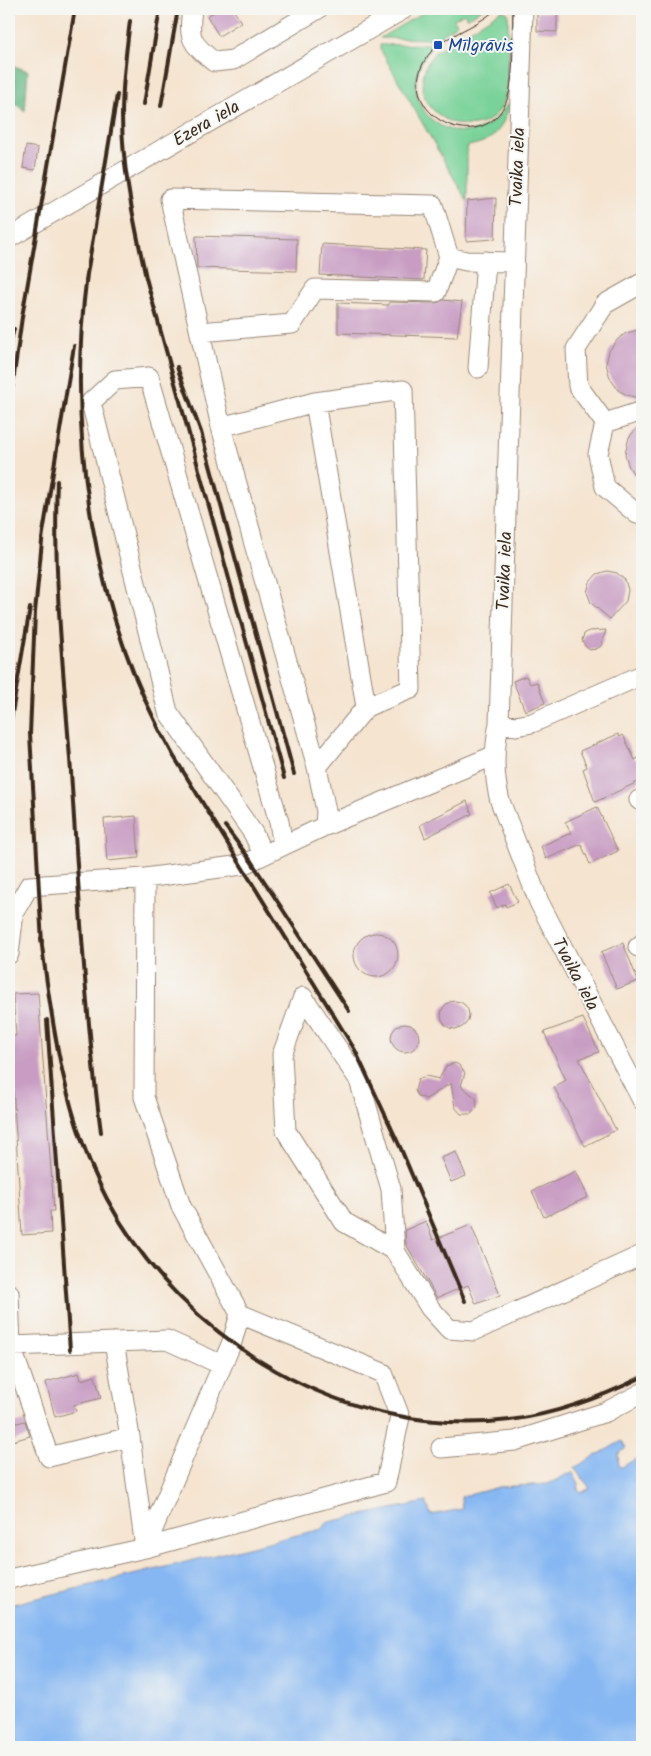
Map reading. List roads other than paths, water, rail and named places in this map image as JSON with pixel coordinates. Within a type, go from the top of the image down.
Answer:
[{"type":"street","points":[[192,9],[190,28],[195,47],[214,62],[233,60],[318,9]]},
{"type":"street","name":"Ezera iela","points":[[9,238],[404,9]]},
{"type":"street","name":"Tvaika iela","points":[[523,9],[499,723],[493,756],[495,784],[539,902],[642,1100]]},
{"type":"street","points":[[200,332],[292,324],[315,289],[436,292],[449,257],[432,205],[170,199],[221,428],[317,767],[326,811],[325,826]]},
{"type":"street","points":[[449,257],[466,261],[513,262]]},
{"type":"street","points":[[478,368],[486,261]]},
{"type":"street","points":[[642,283],[605,304],[576,349],[578,386],[605,423],[598,454],[605,487],[637,514],[642,514]]},
{"type":"street","points":[[263,854],[252,833],[232,807],[168,712],[91,402],[116,380],[149,377],[279,822],[283,845]]},
{"type":"street","points":[[221,428],[315,402],[403,390],[412,689],[366,708],[317,767]]},
{"type":"street","points":[[315,402],[366,708]]},
{"type":"street","points":[[605,423],[642,411]]},
{"type":"street","points":[[499,723],[516,726],[532,723],[642,675]]},
{"type":"street","points":[[9,954],[14,912],[28,886],[145,878],[242,865],[325,826],[493,756]]},
{"type":"street","points":[[9,1578],[145,1548],[386,1482],[400,1417],[383,1373],[240,1314],[181,1206],[144,1097],[145,878]]},
{"type":"street","points":[[394,1251],[392,1189],[359,1080],[303,997],[282,1055],[286,1131],[344,1222],[394,1251],[430,1308],[449,1329],[474,1331],[642,1255]]},
{"type":"street","points":[[9,1293],[10,1348],[49,1457],[130,1437]]},
{"type":"street","points":[[145,1548],[232,1342],[240,1314]]},
{"type":"street","points":[[10,1348],[167,1340],[222,1365]]},
{"type":"street","points":[[114,1342],[130,1437],[145,1548]]},
{"type":"street","points":[[441,1448],[515,1441],[606,1412],[642,1393]]},
{"type":"water","points":[[622,1441],[626,1448],[618,1454],[619,1466],[622,1467],[642,1455],[642,1747],[9,1747],[9,1605],[322,1529],[328,1522],[426,1502],[431,1515],[462,1509],[461,1497],[499,1487],[548,1484],[572,1472],[579,1483],[578,1490],[581,1493],[590,1488],[574,1468]]},
{"type":"tram line","points":[[496,9],[479,22],[440,44],[425,60],[418,80],[421,98],[431,113],[446,124],[464,128],[482,126],[497,116],[508,97],[510,88],[513,9]]},
{"type":"railway","points":[[9,411],[22,317],[75,9]]},
{"type":"railway","points":[[144,104],[160,9]]},
{"type":"railway","points":[[161,106],[178,9]]},
{"type":"railway","points":[[130,21],[123,92],[124,157],[146,278],[284,778]]},
{"type":"railway","points":[[86,280],[117,95]]},
{"type":"railway","points":[[87,274],[81,335],[80,397],[84,460],[92,522],[105,583],[122,643],[145,700],[173,755],[355,1050],[401,1149],[465,1301]]},
{"type":"railway","points":[[9,347],[14,329]]},
{"type":"railway","points":[[42,539],[74,346]]},
{"type":"railway","points":[[177,367],[201,432],[294,774]]},
{"type":"railway","points":[[57,481],[56,517],[60,626],[87,997],[101,1132]]},
{"type":"railway","points":[[42,943],[30,734],[35,612],[43,531]]},
{"type":"railway","points":[[9,731],[30,608]]},
{"type":"railway","points":[[225,826],[251,861],[349,1011]]},
{"type":"railway","points":[[41,938],[62,1072],[81,1137],[107,1199],[140,1250],[179,1297],[225,1337],[276,1371],[331,1397],[389,1414],[449,1422],[510,1420],[544,1414],[610,1392],[642,1377]]},
{"type":"railway","points":[[47,1020],[70,1350]]},
{"type":"place","name":"Mīlgrāvis","points":[[438,45]]}]
